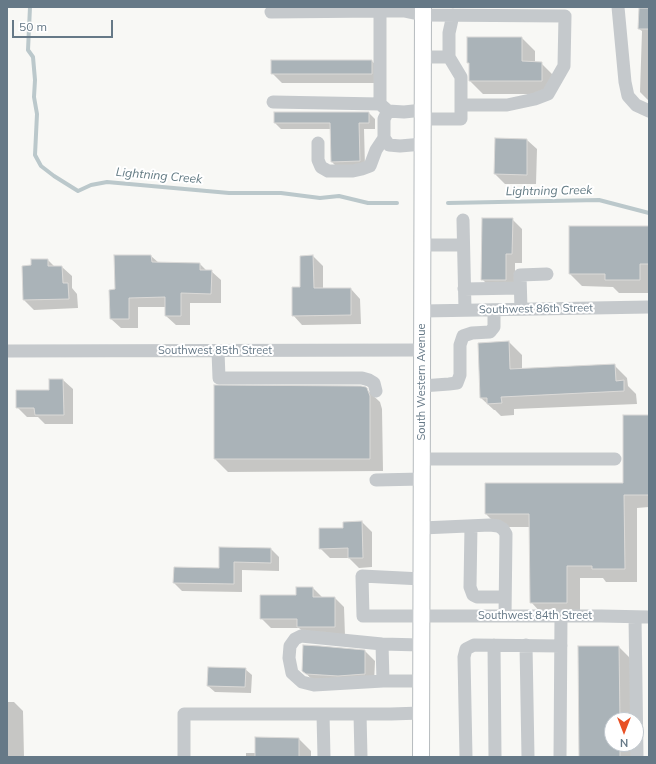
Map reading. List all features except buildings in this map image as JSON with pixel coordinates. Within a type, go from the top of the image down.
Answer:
[{"type":"main road","name":"South Western Avenue","points":[[421,757],[423,11]]},
{"type":"street","points":[[618,7],[625,82],[628,96],[636,105],[649,111]]},
{"type":"street","points":[[318,143],[318,160],[321,167],[328,171],[353,171],[370,166],[376,150],[384,138],[380,11]]},
{"type":"street","points":[[272,12],[423,11],[453,15],[565,16],[564,66],[548,94],[535,99],[507,105],[461,105]]},
{"type":"street","points":[[273,102],[384,108],[423,115],[461,119],[461,77],[449,57],[449,32],[453,15]]},
{"type":"street","points":[[423,57],[449,57]]},
{"type":"street","points":[[384,138],[389,145],[400,146],[423,144]]},
{"type":"street","points":[[463,220],[465,310]]},
{"type":"street","points":[[423,245],[463,245]]},
{"type":"street","points":[[521,309],[520,274],[547,274]]},
{"type":"street","points":[[464,289],[520,288]]},
{"type":"street","name":"Southwest 86th Street","points":[[423,311],[649,307]]},
{"type":"street","points":[[422,386],[457,383],[460,375],[460,345],[463,336],[472,333],[490,332],[494,328],[494,310]]},
{"type":"street","name":"Southwest 85th Street","points":[[7,351],[422,350]]},
{"type":"street","points":[[218,351],[219,378],[362,378],[374,383],[376,390]]},
{"type":"street","points":[[422,459],[615,459]]},
{"type":"street","points":[[376,480],[422,479]]},
{"type":"street","points":[[422,528],[490,525],[498,526],[503,530],[506,534],[505,616]]},
{"type":"street","points":[[471,526],[470,587],[473,596],[505,597]]},
{"type":"street","name":"Southwest 84th Street","points":[[422,579],[362,576],[363,616],[649,617]]},
{"type":"street","points":[[560,757],[561,616]]},
{"type":"street","points":[[635,617],[637,757]]},
{"type":"street","points":[[422,645],[382,644],[301,636],[295,639],[290,646],[289,658],[292,673],[302,682],[314,685],[383,681],[422,681]]},
{"type":"street","points":[[382,644],[383,681]]},
{"type":"street","points":[[466,757],[464,657],[466,649],[474,645],[561,646]]},
{"type":"street","points":[[494,645],[495,757]]},
{"type":"street","points":[[526,645],[528,757]]},
{"type":"street","points":[[184,757],[184,714],[422,713]]},
{"type":"street","points":[[323,714],[324,757]]},
{"type":"street","points":[[360,714],[361,757]]},
{"type":"waterway","name":"Lightning Creek","points":[[30,7],[28,50],[33,57],[35,80],[34,97],[37,114],[35,155],[41,166],[78,191],[91,185],[107,182],[229,193],[281,193],[320,198],[339,196],[368,203],[397,203]]},
{"type":"waterway","name":"Lightning Creek","points":[[448,203],[599,200],[649,213]]}]
